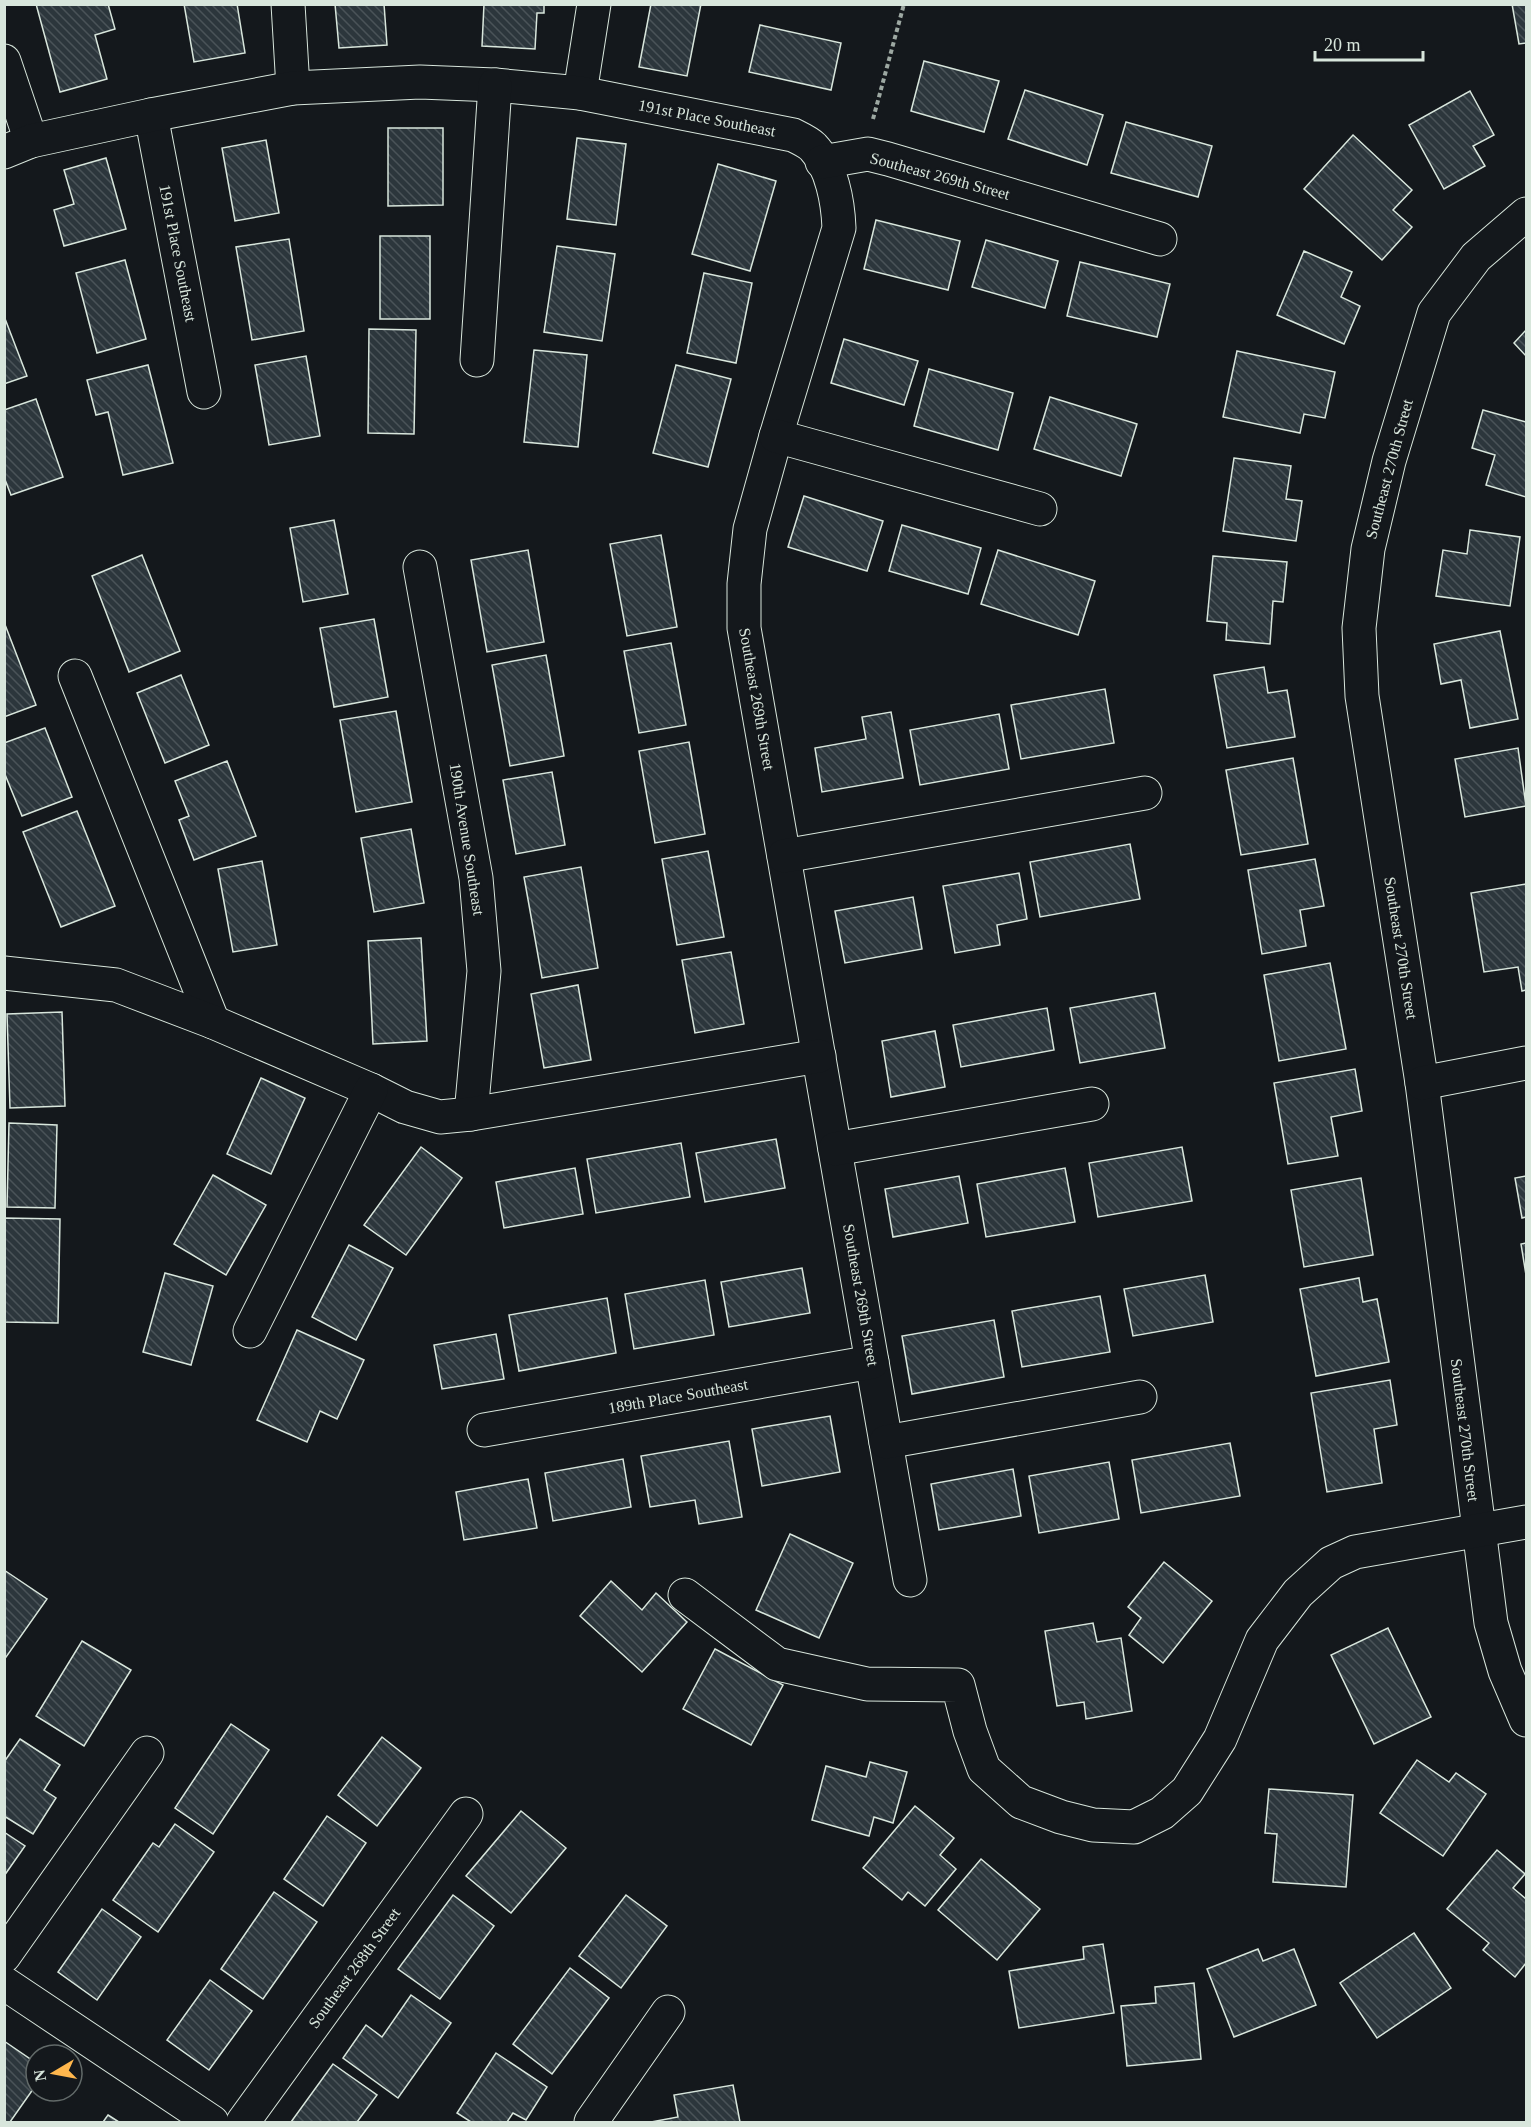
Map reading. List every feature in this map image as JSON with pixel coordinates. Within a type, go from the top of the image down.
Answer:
[{"type":"street","points":[[288,4],[293,88]]},
{"type":"street","points":[[579,93],[594,4]]},
{"type":"street","name":"191st Place Southeast","points":[[4,62],[18,146],[151,115],[293,88],[420,82],[495,85],[579,93],[793,135],[813,146],[822,162]]},
{"type":"street","points":[[477,360],[495,85]]},
{"type":"street","name":"191st Place Southeast","points":[[151,115],[204,392]]},
{"type":"street","name":"Southeast 269th Street","points":[[910,1580],[744,627],[744,584],[750,530],[839,228],[835,193],[822,162],[868,154],[1160,239]]},
{"type":"street","name":"Southeast 270th Street","points":[[1527,214],[1476,257],[1434,313],[1389,461],[1368,549],[1359,628],[1362,696],[1422,1083],[1491,1623],[1505,1671],[1527,1720]]},
{"type":"street","points":[[776,436],[1041,509]]},
{"type":"street","name":"190th Avenue Southeast","points":[[420,567],[476,878],[484,971],[471,1114]]},
{"type":"street","points":[[75,676],[213,1022]]},
{"type":"street","points":[[784,856],[1145,793]]},
{"type":"street","points":[[4,973],[116,985],[213,1022],[405,1107],[440,1117],[471,1114],[819,1056]]},
{"type":"street","points":[[1422,1083],[1527,1063]]},
{"type":"street","points":[[250,1330],[371,1090]]},
{"type":"street","points":[[835,1149],[1092,1104]]},
{"type":"street","name":"189th Place Southeast","points":[[484,1430],[872,1362]]},
{"type":"street","points":[[886,1442],[1140,1397]]},
{"type":"street","points":[[685,1595],[777,1664],[867,1684],[958,1685],[970,1731],[984,1769],[1021,1802],[1061,1817],[1092,1825],[1134,1827],[1162,1813],[1187,1791],[1220,1739],[1262,1640],[1298,1593],[1331,1563],[1355,1552],[1527,1522]]},
{"type":"street","points":[[4,1956],[147,1753]]},
{"type":"street","name":"Southeast 268th Street","points":[[243,2122],[466,1814]]},
{"type":"street","points":[[4,1983],[212,2122]]},
{"type":"street","points":[[591,2122],[668,2012]]},
{"type":"path","points":[[873,119],[904,4]]},
{"type":"building","points":[[36,4],[108,4],[115,29],[95,35],[107,79],[60,92]]},
{"type":"building","points":[[184,4],[237,4],[245,53],[194,62]]},
{"type":"building","points":[[335,4],[384,4],[387,45],[339,48]]},
{"type":"building","points":[[484,4],[544,4],[544,13],[537,13],[535,49],[482,46]]},
{"type":"building","points":[[651,4],[701,4],[687,76],[639,67]]},
{"type":"building","points":[[1512,4],[1526,4],[1526,43],[1519,44]]},
{"type":"building","points":[[760,25],[841,43],[831,90],[749,72]]},
{"type":"building","points":[[924,61],[999,81],[984,132],[911,111]]},
{"type":"building","points":[[1025,90],[1103,115],[1087,165],[1008,139]]},
{"type":"building","points":[[1470,91],[1494,135],[1473,146],[1485,166],[1444,189],[1409,125]]},
{"type":"building","points":[[1126,122],[1212,146],[1198,197],[1111,173]]},
{"type":"building","points":[[388,128],[443,128],[443,205],[388,206]]},
{"type":"building","points":[[1353,135],[1412,190],[1393,210],[1412,227],[1382,260],[1304,189]]},
{"type":"building","points":[[577,138],[626,144],[616,225],[567,219]]},
{"type":"building","points":[[266,140],[279,213],[235,221],[222,148]]},
{"type":"building","points":[[106,158],[126,229],[64,246],[54,210],[74,204],[64,170]]},
{"type":"building","points":[[718,164],[776,181],[750,271],[692,254]]},
{"type":"building","points":[[876,220],[960,241],[948,290],[864,269]]},
{"type":"building","points":[[380,236],[430,236],[430,319],[380,319]]},
{"type":"building","points":[[289,239],[304,331],[252,340],[236,247]]},
{"type":"building","points":[[986,240],[1058,261],[1045,308],[972,287]]},
{"type":"building","points":[[557,246],[615,254],[602,341],[544,332]]},
{"type":"building","points":[[1304,251],[1352,272],[1341,297],[1360,306],[1344,344],[1277,315]]},
{"type":"building","points":[[125,260],[146,339],[97,353],[76,273]]},
{"type":"building","points":[[1080,262],[1170,284],[1157,337],[1067,316]]},
{"type":"building","points":[[704,273],[752,283],[736,363],[687,353]]},
{"type":"building","points":[[4,316],[27,376],[4,384]]},
{"type":"building","points":[[369,329],[416,330],[414,434],[368,433]]},
{"type":"building","points":[[1526,330],[1526,356],[1514,343]]},
{"type":"building","points":[[844,339],[918,361],[904,405],[831,383]]},
{"type":"building","points":[[534,350],[587,355],[578,447],[524,442]]},
{"type":"building","points":[[1237,351],[1335,372],[1325,418],[1304,414],[1300,433],[1223,417]]},
{"type":"building","points":[[306,356],[320,436],[269,445],[255,365]]},
{"type":"building","points":[[148,365],[173,463],[123,475],[108,412],[96,415],[87,380]]},
{"type":"building","points":[[676,365],[731,379],[708,467],[653,453]]},
{"type":"building","points":[[929,369],[1013,393],[998,450],[914,426]]},
{"type":"building","points":[[1050,397],[1137,424],[1121,476],[1034,449]]},
{"type":"building","points":[[36,399],[63,477],[11,495],[4,477],[4,410]]},
{"type":"building","points":[[1483,410],[1526,422],[1526,497],[1486,485],[1495,455],[1472,448]]},
{"type":"building","points":[[1234,458],[1291,466],[1286,499],[1302,501],[1296,541],[1223,531]]},
{"type":"building","points":[[804,496],[883,521],[867,571],[788,547]]},
{"type":"building","points":[[334,520],[348,594],[303,602],[290,528]]},
{"type":"building","points":[[902,525],[981,548],[968,594],[889,571]]},
{"type":"building","points":[[1470,530],[1520,537],[1510,606],[1436,596],[1443,550],[1467,554]]},
{"type":"building","points":[[661,535],[677,627],[627,636],[610,544]]},
{"type":"building","points":[[528,550],[544,642],[487,652],[471,560]]},
{"type":"building","points":[[998,550],[1095,581],[1078,635],[981,604]]},
{"type":"building","points":[[142,555],[180,651],[129,672],[92,576]]},
{"type":"building","points":[[1213,556],[1287,562],[1283,602],[1273,601],[1270,644],[1226,640],[1227,623],[1207,621]]},
{"type":"building","points":[[374,619],[388,697],[334,707],[320,628]]},
{"type":"building","points":[[4,622],[36,705],[4,717]]},
{"type":"building","points":[[1500,631],[1518,719],[1470,728],[1461,680],[1441,684],[1434,644]]},
{"type":"building","points":[[671,643],[686,725],[639,733],[624,651]]},
{"type":"building","points":[[546,655],[564,756],[510,766],[492,665]]},
{"type":"building","points":[[1264,667],[1268,693],[1287,690],[1295,737],[1227,748],[1214,675]]},
{"type":"building","points":[[181,675],[209,745],[165,763],[137,693]]},
{"type":"building","points":[[1105,689],[1114,743],[1021,759],[1011,705]]},
{"type":"building","points":[[396,711],[412,802],[356,812],[340,720]]},
{"type":"building","points":[[891,712],[903,778],[822,792],[815,748],[866,739],[862,717]]},
{"type":"building","points":[[999,714],[1009,769],[920,785],[910,730]]},
{"type":"building","points":[[45,728],[72,797],[22,816],[4,772],[4,743]]},
{"type":"building","points":[[689,742],[705,834],[655,843],[639,751]]},
{"type":"building","points":[[1518,748],[1526,806],[1465,817],[1455,759]]},
{"type":"building","points":[[1293,758],[1308,844],[1241,855],[1226,770]]},
{"type":"building","points":[[227,761],[256,836],[194,860],[179,820],[189,816],[175,781]]},
{"type":"building","points":[[552,772],[565,845],[516,854],[503,780]]},
{"type":"building","points":[[77,811],[115,906],[61,927],[23,832]]},
{"type":"building","points":[[411,829],[424,903],[374,912],[361,838]]},
{"type":"building","points":[[1130,844],[1140,899],[1040,917],[1030,862]]},
{"type":"building","points":[[708,851],[724,937],[677,945],[662,859]]},
{"type":"building","points":[[1315,859],[1324,906],[1300,910],[1306,946],[1262,954],[1248,870]]},
{"type":"building","points":[[262,861],[277,945],[233,952],[218,869]]},
{"type":"building","points":[[581,867],[598,968],[542,978],[524,877]]},
{"type":"building","points":[[1019,873],[1027,919],[997,925],[1000,945],[955,953],[943,886]]},
{"type":"building","points":[[1526,884],[1526,990],[1522,991],[1518,967],[1484,972],[1471,893]]},
{"type":"building","points":[[913,897],[922,949],[845,963],[835,911]]},
{"type":"building","points":[[421,938],[427,1041],[373,1044],[368,941]]},
{"type":"building","points":[[731,952],[744,1024],[695,1033],[682,960]]},
{"type":"building","points":[[1330,963],[1346,1049],[1279,1061],[1264,975]]},
{"type":"building","points":[[578,985],[591,1060],[544,1068],[531,994]]},
{"type":"building","points":[[1155,993],[1165,1048],[1080,1063],[1070,1008]]},
{"type":"building","points":[[1047,1008],[1054,1050],[961,1067],[953,1025]]},
{"type":"building","points":[[62,1012],[65,1106],[10,1108],[7,1014]]},
{"type":"building","points":[[935,1031],[945,1087],[891,1097],[882,1041]]},
{"type":"building","points":[[1355,1069],[1362,1111],[1331,1117],[1338,1156],[1288,1164],[1274,1083]]},
{"type":"building","points":[[261,1078],[305,1098],[271,1174],[227,1154]]},
{"type":"building","points":[[9,1123],[57,1125],[55,1208],[7,1207]]},
{"type":"building","points":[[776,1139],[785,1188],[705,1202],[696,1153]]},
{"type":"building","points":[[681,1143],[690,1197],[596,1213],[587,1159]]},
{"type":"building","points":[[421,1147],[462,1178],[406,1255],[364,1225]]},
{"type":"building","points":[[1182,1147],[1192,1201],[1098,1217],[1089,1163]]},
{"type":"building","points":[[575,1168],[583,1214],[504,1228],[496,1182]]},
{"type":"building","points":[[1065,1168],[1075,1222],[986,1237],[977,1184]]},
{"type":"building","points":[[213,1175],[266,1205],[226,1275],[174,1244]]},
{"type":"building","points":[[959,1176],[968,1223],[893,1237],[885,1189]]},
{"type":"building","points":[[1526,1176],[1526,1217],[1522,1218],[1515,1178]]},
{"type":"building","points":[[1361,1178],[1373,1255],[1304,1267],[1291,1190]]},
{"type":"building","points":[[4,1218],[60,1219],[58,1323],[4,1322]]},
{"type":"building","points":[[1526,1243],[1526,1275],[1521,1244]]},
{"type":"building","points":[[349,1245],[393,1268],[356,1340],[312,1317]]},
{"type":"building","points":[[802,1268],[810,1313],[729,1327],[721,1282]]},
{"type":"building","points":[[165,1273],[213,1286],[191,1365],[143,1352]]},
{"type":"building","points":[[1205,1275],[1213,1322],[1133,1336],[1124,1289]]},
{"type":"building","points":[[1359,1278],[1363,1302],[1377,1299],[1389,1362],[1316,1376],[1300,1289]]},
{"type":"building","points":[[705,1280],[714,1335],[634,1349],[625,1294]]},
{"type":"building","points":[[1100,1296],[1110,1352],[1022,1367],[1012,1311]]},
{"type":"building","points":[[607,1298],[616,1353],[519,1371],[509,1315]]},
{"type":"building","points":[[994,1320],[1004,1377],[912,1394],[902,1336]]},
{"type":"building","points":[[297,1330],[364,1360],[337,1419],[320,1411],[307,1442],[257,1420]]},
{"type":"building","points":[[496,1334],[504,1379],[442,1389],[434,1345]]},
{"type":"building","points":[[1390,1380],[1397,1425],[1374,1429],[1382,1483],[1327,1492],[1311,1393]]},
{"type":"building","points":[[830,1416],[840,1472],[762,1486],[752,1429]]},
{"type":"building","points":[[729,1441],[742,1517],[699,1524],[695,1500],[650,1507],[641,1456]]},
{"type":"building","points":[[1230,1443],[1240,1496],[1141,1513],[1132,1460]]},
{"type":"building","points":[[623,1459],[631,1507],[553,1521],[545,1473]]},
{"type":"building","points":[[1109,1462],[1119,1519],[1039,1533],[1029,1476]]},
{"type":"building","points":[[1013,1469],[1021,1516],[939,1530],[931,1484]]},
{"type":"building","points":[[528,1479],[537,1528],[464,1540],[456,1492]]},
{"type":"building","points":[[790,1534],[853,1563],[819,1638],[756,1610]]},
{"type":"building","points":[[1164,1562],[1212,1601],[1163,1663],[1129,1635],[1141,1618],[1128,1607]]},
{"type":"building","points":[[4,1570],[47,1599],[4,1660]]},
{"type":"building","points":[[611,1581],[642,1610],[656,1593],[687,1622],[642,1672],[580,1616]]},
{"type":"building","points":[[1093,1623],[1097,1642],[1121,1638],[1132,1711],[1086,1719],[1084,1702],[1057,1706],[1045,1631]]},
{"type":"building","points":[[1388,1628],[1431,1717],[1374,1744],[1331,1655]]},
{"type":"building","points":[[82,1641],[131,1670],[84,1746],[36,1716]]},
{"type":"building","points":[[715,1649],[783,1685],[751,1745],[683,1709]]},
{"type":"building","points":[[231,1724],[269,1750],[213,1834],[175,1808]]},
{"type":"building","points":[[382,1737],[421,1768],[377,1826],[338,1795]]},
{"type":"building","points":[[20,1739],[60,1765],[44,1790],[56,1798],[33,1834],[4,1816],[4,1762]]},
{"type":"building","points":[[1417,1760],[1449,1782],[1456,1773],[1486,1794],[1443,1856],[1380,1813]]},
{"type":"building","points":[[870,1762],[907,1772],[893,1823],[874,1817],[869,1836],[812,1820],[826,1766],[866,1777]]},
{"type":"building","points":[[1269,1789],[1353,1795],[1346,1887],[1273,1882],[1277,1834],[1265,1833]]},
{"type":"building","points":[[915,1806],[954,1838],[940,1855],[956,1869],[925,1906],[908,1892],[902,1900],[863,1868]]},
{"type":"building","points":[[521,1811],[566,1848],[511,1913],[466,1876]]},
{"type":"building","points":[[327,1816],[366,1843],[323,1906],[284,1879]]},
{"type":"building","points":[[175,1824],[214,1852],[158,1932],[113,1900],[153,1843],[159,1847]]},
{"type":"building","points":[[4,1832],[25,1846],[4,1876]]},
{"type":"building","points":[[1497,1850],[1525,1874],[1513,1888],[1526,1899],[1526,1963],[1515,1977],[1483,1950],[1489,1943],[1447,1909]]},
{"type":"building","points":[[981,1859],[1040,1909],[997,1960],[938,1910]]},
{"type":"building","points":[[274,1892],[317,1922],[263,1999],[221,1969]]},
{"type":"building","points":[[453,1895],[494,1926],[440,1999],[398,1969]]},
{"type":"building","points":[[626,1895],[667,1926],[621,1988],[579,1956]]},
{"type":"building","points":[[102,1909],[141,1937],[97,2000],[58,1972]]},
{"type":"building","points":[[1414,1933],[1451,1988],[1377,2038],[1340,1983]]},
{"type":"building","points":[[1103,1944],[1114,2013],[1019,2028],[1009,1971],[1084,1959],[1083,1947]]},
{"type":"building","points":[[1258,1949],[1263,1961],[1294,1949],[1316,2005],[1234,2037],[1207,1969]]},
{"type":"building","points":[[570,1968],[609,1998],[552,2074],[513,2044]]},
{"type":"building","points":[[210,1980],[252,2011],[209,2070],[167,2040]]},
{"type":"building","points":[[1194,1983],[1201,2059],[1127,2066],[1121,2006],[1156,2003],[1155,1987]]},
{"type":"building","points":[[411,1995],[451,2023],[398,2098],[343,2058],[366,2025],[382,2037]]},
{"type":"building","points":[[4,2041],[24,2055],[24,2102],[10,2122],[4,2122]]},
{"type":"building","points":[[496,2053],[547,2087],[526,2120],[513,2113],[507,2122],[471,2122],[457,2113]]},
{"type":"building","points":[[333,2064],[377,2095],[357,2122],[291,2122]]},
{"type":"building","points":[[733,2085],[740,2122],[651,2122],[678,2117],[674,2095]]},
{"type":"building","points":[[108,2115],[119,2122],[103,2122]]}]
